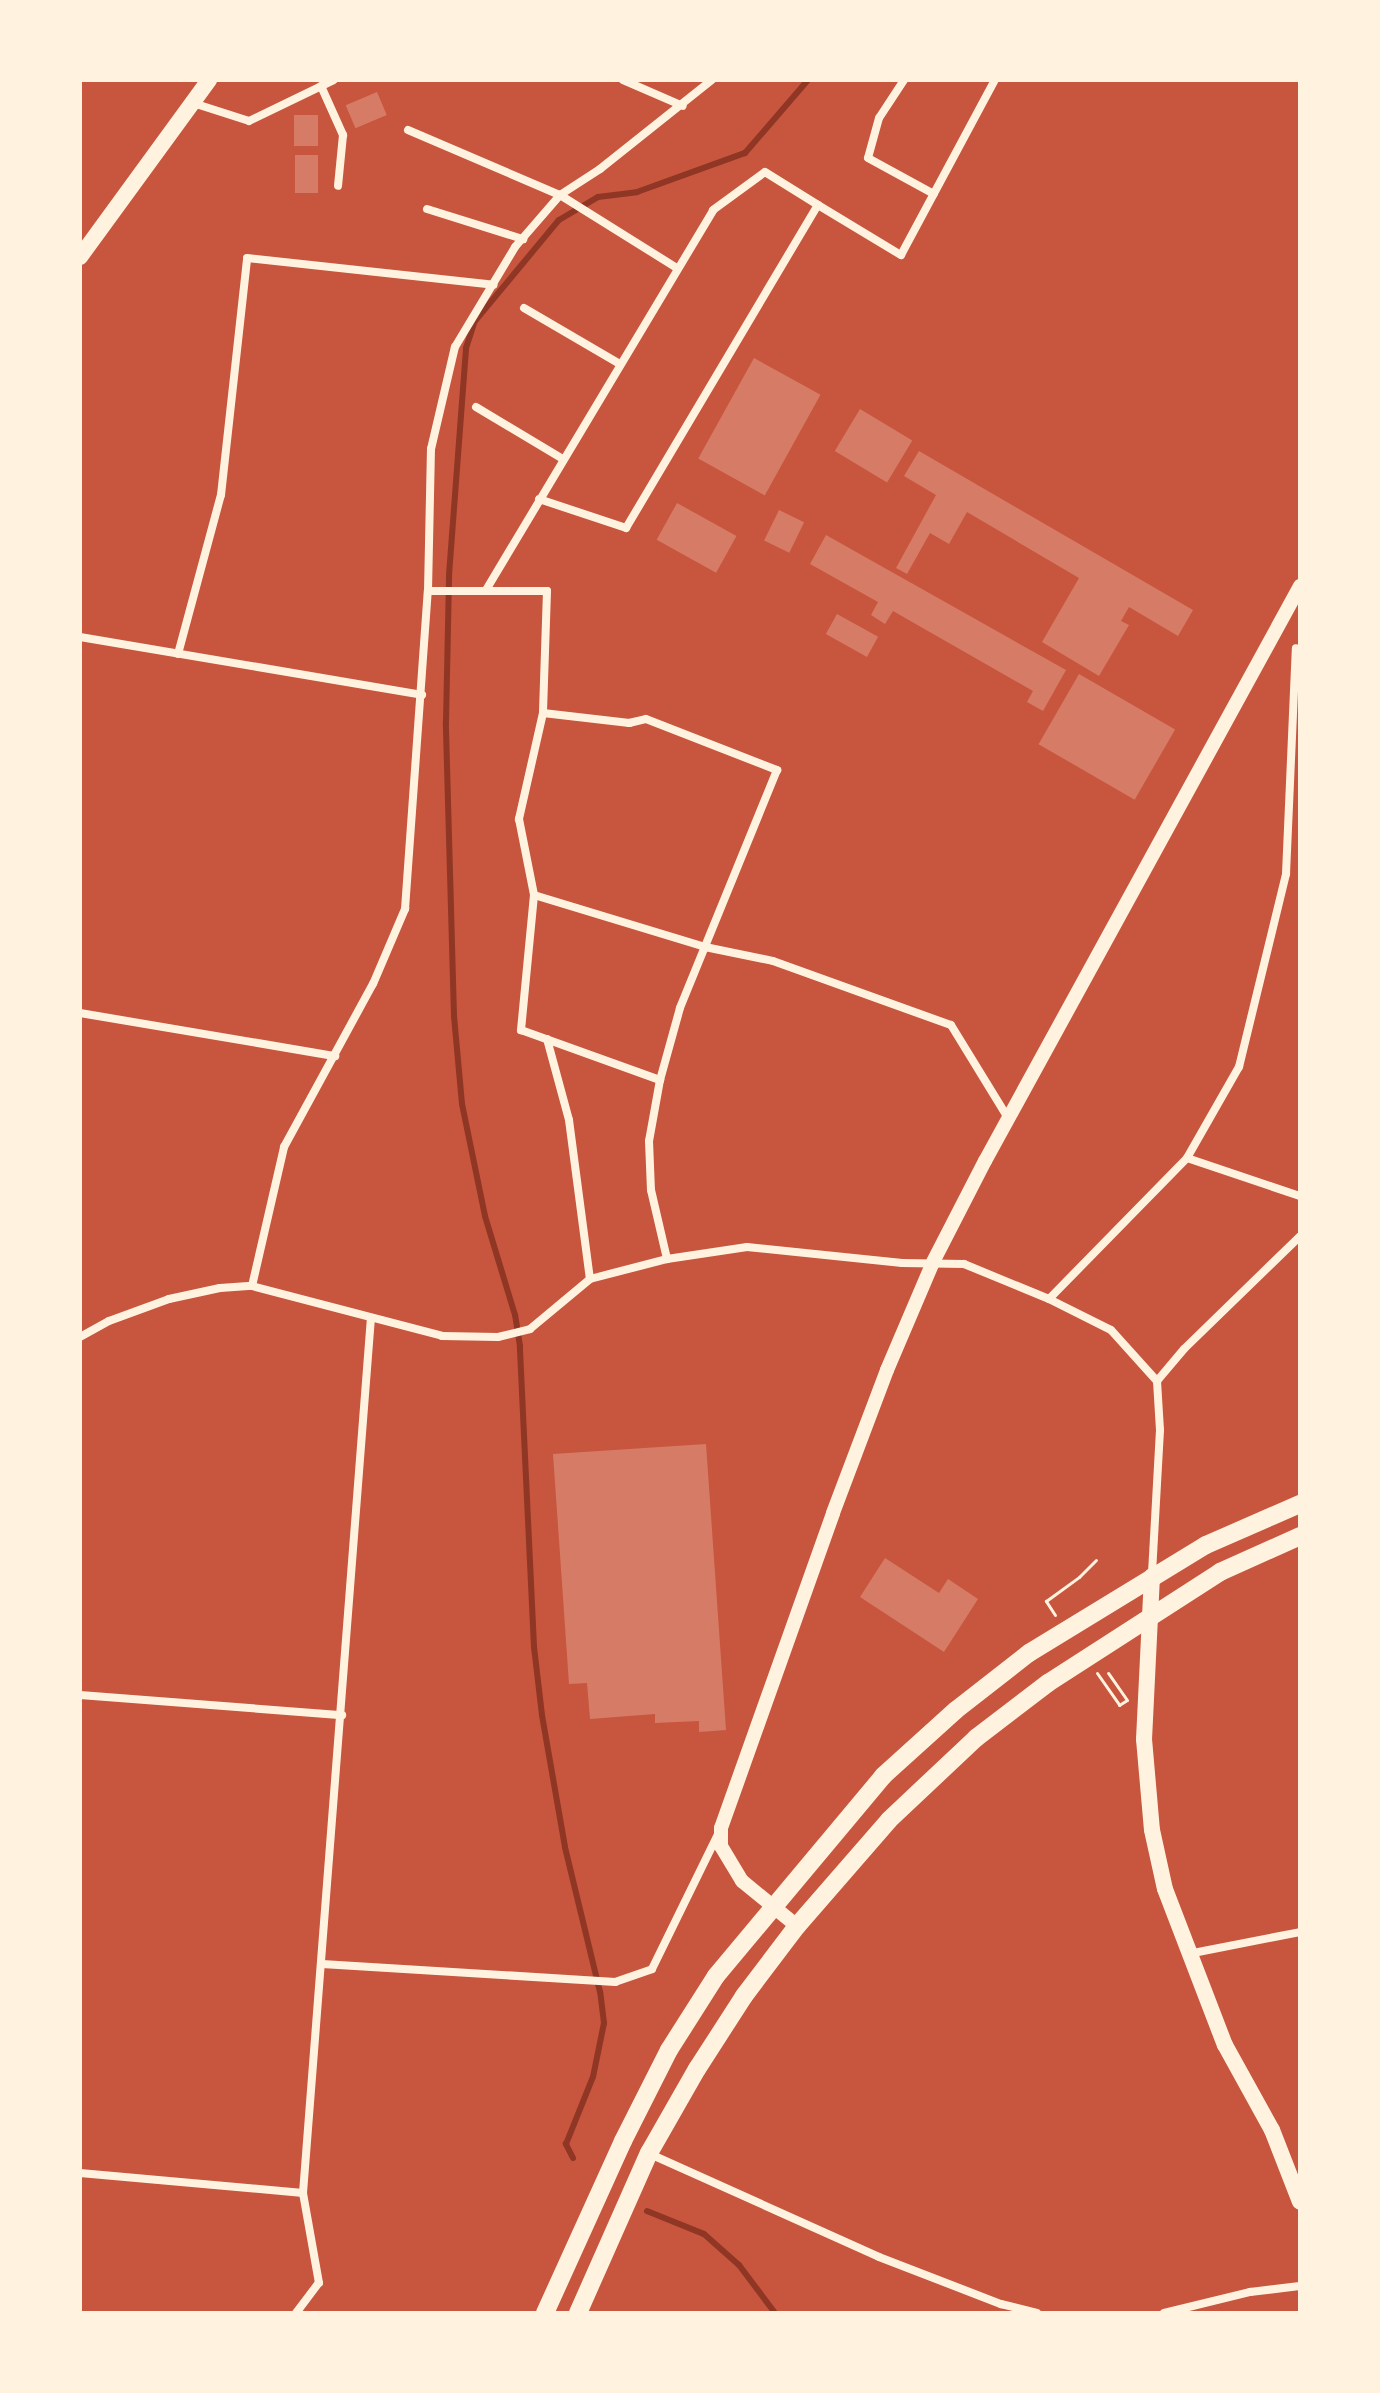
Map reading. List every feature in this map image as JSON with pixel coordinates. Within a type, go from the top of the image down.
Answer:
[{"type":"highway","points":[[545,2313],[623,2141],[669,2050],[716,1976],[771,1906],[883,1776],[956,1710],[1029,1653],[1206,1545],[1300,1504]]},
{"type":"highway","points":[[578,2313],[649,2153],[728,2020],[797,1926],[889,1820],[976,1738],[1048,1683],[1220,1572],[1300,1536]]},
{"type":"main road","points":[[80,257],[209,80]]},
{"type":"main road","points":[[797,1926],[742,1881],[729,1865],[721,1846],[721,1828],[833,1513],[887,1370],[933,1262],[1008,1118],[1300,586]]},
{"type":"main road","points":[[1152,1576],[1144,1739],[1147,1789],[1165,1889],[1225,2045],[1272,2130],[1300,2202]]},
{"type":"street","points":[[193,103],[249,121],[334,80]]},
{"type":"street","points":[[623,80],[683,106]]},
{"type":"street","points":[[252,1286],[284,1147],[373,984],[405,909],[428,591],[431,449],[455,347],[523,239],[560,195],[683,106],[712,80]]},
{"type":"street","points":[[904,80],[879,118],[868,158],[934,194]]},
{"type":"street","points":[[486,590],[713,210],[765,172],[901,255],[995,80]]},
{"type":"street","points":[[321,86],[343,135],[338,186]]},
{"type":"street","points":[[408,130],[560,195],[677,268]]},
{"type":"street","points":[[539,499],[626,528],[818,205]]},
{"type":"street","points":[[427,209],[523,239]]},
{"type":"street","points":[[178,654],[221,495],[247,258],[494,285]]},
{"type":"street","points":[[524,308],[620,364]]},
{"type":"street","points":[[476,407],[563,459]]},
{"type":"street","points":[[428,591],[547,591],[543,713],[519,819],[534,895],[521,1030],[660,1080]]},
{"type":"street","points":[[80,637],[422,695]]},
{"type":"street","points":[[1049,1299],[1187,1158],[1239,1067],[1286,874],[1296,648]]},
{"type":"street","points":[[543,713],[629,723],[646,719],[777,770],[680,1008],[660,1080],[649,1141],[651,1190],[667,1259]]},
{"type":"street","points":[[534,895],[705,947],[773,961],[951,1025],[1008,1118]]},
{"type":"street","points":[[80,1013],[335,1056]]},
{"type":"street","points":[[547,1039],[569,1120],[590,1279]]},
{"type":"street","points":[[1187,1158],[1300,1196]]},
{"type":"street","points":[[1157,1381],[1184,1349],[1300,1236]]},
{"type":"street","points":[[80,1337],[109,1321],[169,1299],[220,1288],[252,1286],[442,1336],[498,1337],[530,1329],[590,1279],[667,1259],[747,1247],[902,1263],[964,1264],[1049,1299],[1111,1330],[1157,1381],[1160,1430],[1152,1576]]},
{"type":"street","points":[[296,2313],[319,2283],[303,2193],[371,1318]]},
{"type":"street","points":[[80,1695],[342,1715]]},
{"type":"street","points":[[322,1964],[615,1982],[652,1969],[721,1828]]},
{"type":"street","points":[[1188,1954],[1300,1932]]},
{"type":"street","points":[[649,2153],[879,2257],[1001,2304],[1037,2313]]},
{"type":"street","points":[[80,2173],[303,2193]]},
{"type":"street","points":[[1164,2313],[1250,2292],[1300,2286]]},
{"type":"path","points":[[1046,1601],[1096,1560]]},
{"type":"path","points":[[1100,1678],[1119,1705],[1127,1700],[1108,1673]]},
{"type":"building","points":[[377,92],[387,115],[355,128],[346,105]]},
{"type":"building","points":[[294,115],[318,115],[318,146],[294,146]]},
{"type":"building","points":[[295,155],[318,155],[318,193],[295,193]]},
{"type":"building","points":[[754,358],[820,395],[765,495],[698,459]]},
{"type":"building","points":[[860,409],[912,440],[887,482],[835,451]]},
{"type":"building","points":[[919,451],[1193,610],[1178,636],[1129,607],[1121,621],[1129,625],[1099,676],[1042,642],[1079,578],[967,512],[949,544],[930,533],[907,574],[896,568],[936,495],[904,476]]},
{"type":"building","points":[[677,503],[736,536],[716,573],[657,540]]},
{"type":"building","points":[[779,510],[804,522],[789,553],[764,541]]},
{"type":"building","points":[[826,535],[1066,670],[1043,711],[1027,702],[1033,691],[893,611],[885,624],[871,615],[878,602],[810,564]]},
{"type":"building","points":[[837,614],[878,637],[867,657],[826,634]]},
{"type":"building","points":[[1079,674],[1175,730],[1135,800],[1038,744]]},
{"type":"building","points":[[706,1444],[726,1730],[699,1732],[699,1721],[655,1723],[655,1714],[590,1719],[587,1683],[569,1684],[553,1454]]},
{"type":"building","points":[[885,1558],[939,1593],[948,1579],[978,1599],[944,1652],[860,1597]]},
{"type":"waterway","points":[[573,2158],[566,2144],[593,2077],[604,2023],[600,1992],[565,1847],[542,1715],[534,1647],[520,1346],[515,1315],[485,1216],[462,1104],[454,1016],[446,722],[449,575],[466,348],[475,321],[559,220],[598,197],[637,192],[745,153],[808,80]]},
{"type":"waterway","points":[[647,2211],[704,2234],[739,2265],[775,2313]]}]
